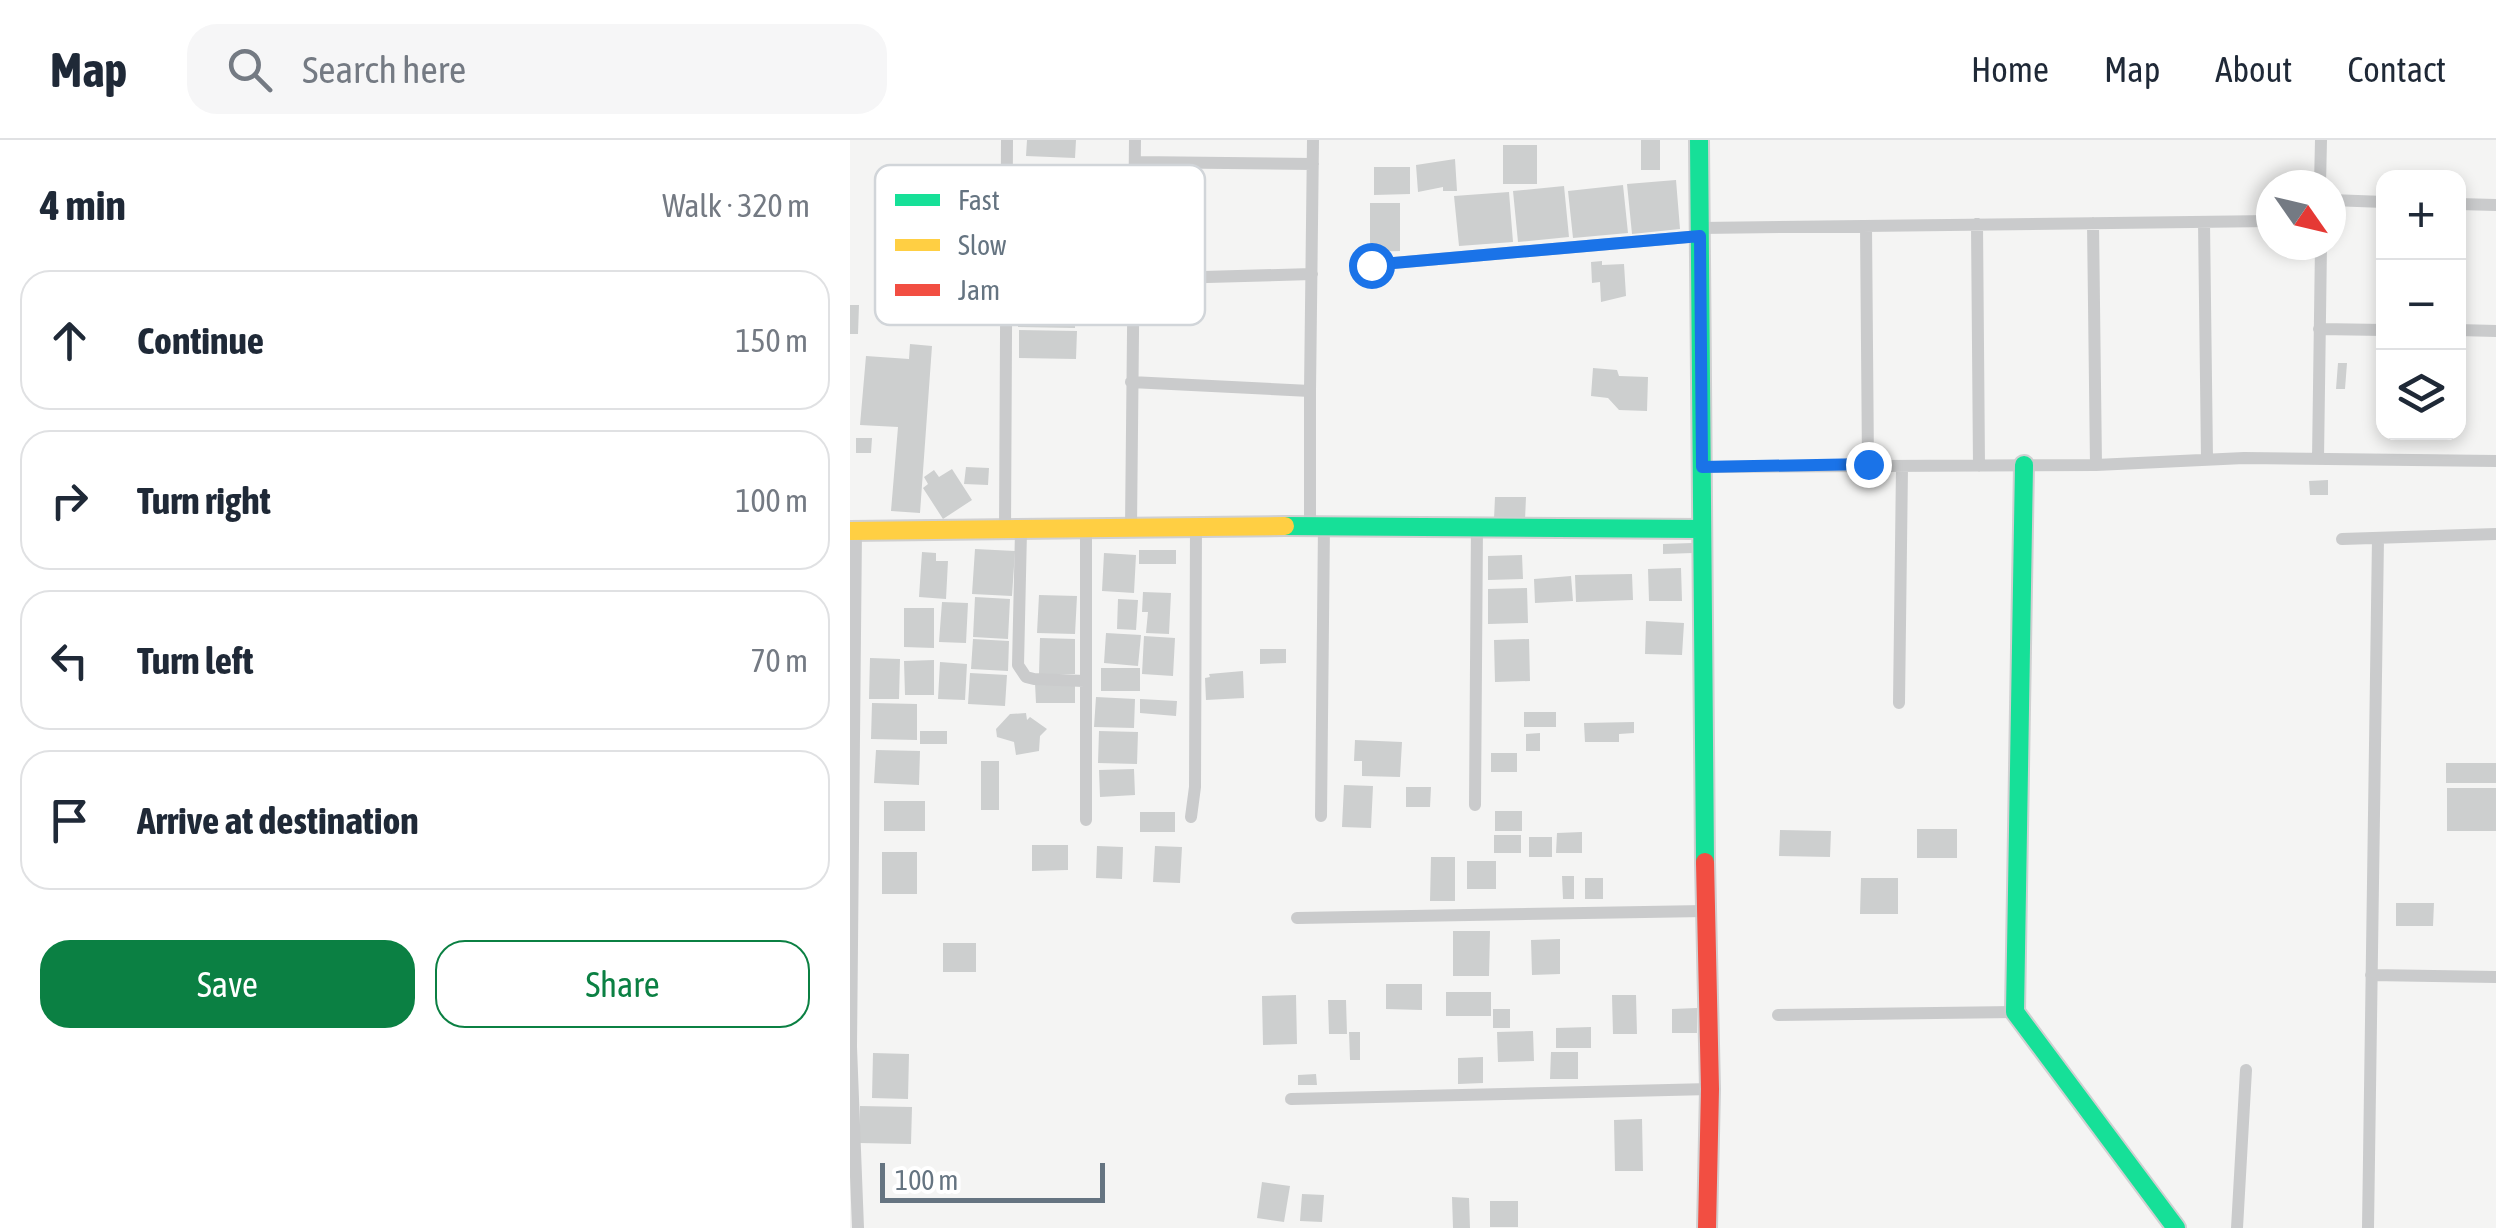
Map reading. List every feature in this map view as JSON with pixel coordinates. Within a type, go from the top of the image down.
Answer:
[{"type":"street","points":[[1006,140],[1006,165]]},
{"type":"street","points":[[1135,140],[1134,162],[1313,164]]},
{"type":"street","points":[[1313,140],[1310,391],[1317,525],[1322,816]]},
{"type":"street","points":[[1699,140],[1710,1090],[1707,1228]]},
{"type":"street","points":[[2320,170],[2321,140]]},
{"type":"street","points":[[2346,201],[2376,202]]},
{"type":"street","points":[[2466,204],[2496,205]]},
{"type":"street","points":[[1371,265],[1700,232],[2256,221]]},
{"type":"street","points":[[2204,222],[2207,459]]},
{"type":"street","points":[[2093,223],[2096,465]]},
{"type":"street","points":[[1977,224],[1978,466]]},
{"type":"street","points":[[1866,226],[1868,464]]},
{"type":"street","points":[[2318,459],[2320,260]]},
{"type":"street","points":[[1205,278],[1312,274]]},
{"type":"street","points":[[1009,325],[1018,666],[1026,677],[1034,679],[1084,681]]},
{"type":"street","points":[[1130,527],[1133,325]]},
{"type":"street","points":[[2318,330],[2376,330]]},
{"type":"street","points":[[2466,330],[2496,331]]},
{"type":"street","points":[[1131,382],[1310,391]]},
{"type":"street","points":[[1702,467],[2096,465],[2207,459],[2496,460]]},
{"type":"street","points":[[2024,465],[2015,1012],[2176,1228]]},
{"type":"street","points":[[1899,703],[1902,467]]},
{"type":"street","points":[[855,1223],[851,1047],[853,531],[1317,525],[1701,528]]},
{"type":"street","points":[[1476,806],[1477,525]]},
{"type":"street","points":[[1191,817],[1196,787],[1196,526]]},
{"type":"street","points":[[1086,529],[1086,820]]},
{"type":"street","points":[[2342,539],[2496,534]]},
{"type":"street","points":[[2368,1228],[2378,538]]},
{"type":"street","points":[[1297,918],[1705,911]]},
{"type":"street","points":[[2372,975],[2496,977]]},
{"type":"street","points":[[1778,1015],[2015,1012]]},
{"type":"street","points":[[2237,1228],[2246,1070]]},
{"type":"street","points":[[1291,1099],[1710,1090]]},
{"type":"building","points":[[1027,140],[1076,140],[1075,158],[1026,156]]},
{"type":"building","points":[[1641,140],[1660,140],[1660,170],[1641,170]]},
{"type":"building","points":[[1503,145],[1537,145],[1537,184],[1503,184]]},
{"type":"building","points":[[1455,159],[1457,191],[1443,191],[1443,187],[1418,192],[1416,165]]},
{"type":"building","points":[[1374,167],[1410,167],[1410,194],[1374,195]]},
{"type":"building","points":[[1676,180],[1680,229],[1632,234],[1627,184]]},
{"type":"building","points":[[1623,185],[1628,233],[1573,238],[1568,191]]},
{"type":"building","points":[[1564,186],[1569,237],[1518,242],[1513,191]]},
{"type":"building","points":[[1509,192],[1513,242],[1459,246],[1454,196]]},
{"type":"building","points":[[1370,203],[1400,203],[1400,251],[1370,252]]},
{"type":"building","points":[[1602,261],[1602,265],[1624,264],[1626,296],[1601,302],[1600,282],[1592,283],[1591,262]]},
{"type":"building","points":[[850,305],[859,305],[858,334],[850,334]]},
{"type":"building","points":[[1018,325],[1075,325],[1075,328]]},
{"type":"building","points":[[1019,330],[1077,331],[1076,359],[1019,358]]},
{"type":"building","points":[[910,344],[932,346],[920,513],[891,511],[898,427],[860,425],[866,356],[909,359]]},
{"type":"building","points":[[2338,363],[2347,363],[2345,389],[2336,389]]},
{"type":"building","points":[[1593,368],[1617,370],[1619,376],[1648,377],[1647,411],[1619,410],[1608,398],[1591,396]]},
{"type":"building","points":[[856,438],[872,438],[871,453],[856,453]]},
{"type":"building","points":[[966,467],[989,468],[988,485],[964,484]]},
{"type":"building","points":[[952,469],[972,500],[943,519],[923,488],[928,484],[924,477],[934,470],[939,477]]},
{"type":"building","points":[[2328,480],[2328,495],[2310,495],[2309,481]]},
{"type":"building","points":[[1495,497],[1526,497],[1525,520],[1494,519]]},
{"type":"building","points":[[1692,543],[1693,553],[1663,554],[1663,544]]},
{"type":"building","points":[[975,549],[1015,551],[1012,596],[972,594]]},
{"type":"building","points":[[1139,550],[1176,550],[1176,564],[1139,564]]},
{"type":"building","points":[[922,552],[936,553],[936,561],[948,561],[946,599],[919,597]]},
{"type":"building","points":[[1104,553],[1136,555],[1134,593],[1102,591]]},
{"type":"building","points":[[1522,555],[1523,579],[1488,580],[1488,556]]},
{"type":"building","points":[[1681,568],[1682,601],[1649,601],[1648,569]]},
{"type":"building","points":[[1632,574],[1633,600],[1576,602],[1575,575]]},
{"type":"building","points":[[1571,576],[1573,601],[1535,603],[1534,579]]},
{"type":"building","points":[[1527,588],[1528,623],[1488,624],[1488,589]]},
{"type":"building","points":[[1143,592],[1171,593],[1169,634],[1146,633],[1148,612],[1142,612]]},
{"type":"building","points":[[1039,595],[1077,596],[1075,634],[1037,633]]},
{"type":"building","points":[[975,597],[1010,599],[1008,639],[973,637]]},
{"type":"building","points":[[1118,599],[1138,600],[1136,630],[1117,629]]},
{"type":"building","points":[[942,602],[968,603],[966,643],[939,642]]},
{"type":"building","points":[[904,608],[934,608],[934,648],[904,647]]},
{"type":"building","points":[[1646,621],[1684,623],[1682,655],[1645,654]]},
{"type":"building","points":[[1106,633],[1141,635],[1138,666],[1104,663]]},
{"type":"building","points":[[1144,636],[1175,638],[1173,676],[1142,674]]},
{"type":"building","points":[[1040,638],[1075,639],[1075,674],[1039,674]]},
{"type":"building","points":[[973,639],[1009,641],[1008,671],[971,669]]},
{"type":"building","points":[[1529,639],[1530,681],[1495,682],[1494,640]]},
{"type":"building","points":[[1260,649],[1286,649],[1286,663],[1260,664]]},
{"type":"building","points":[[870,658],[900,659],[899,699],[869,699]]},
{"type":"building","points":[[934,660],[934,695],[905,695],[904,661]]},
{"type":"building","points":[[940,662],[967,664],[965,700],[938,699]]},
{"type":"building","points":[[1101,668],[1140,668],[1140,691],[1101,691]]},
{"type":"building","points":[[1243,671],[1244,698],[1206,700],[1205,678],[1209,674]]},
{"type":"building","points":[[970,673],[1007,675],[1005,706],[968,704]]},
{"type":"building","points":[[1035,683],[1075,683],[1075,703],[1036,703]]},
{"type":"building","points":[[1096,697],[1135,699],[1134,728],[1094,727]]},
{"type":"building","points":[[1140,699],[1177,701],[1176,716],[1140,713]]},
{"type":"building","points":[[872,703],[917,704],[917,740],[871,739]]},
{"type":"building","points":[[1524,712],[1556,712],[1556,727],[1524,727]]},
{"type":"building","points":[[1026,713],[1027,720],[1030,717],[1047,729],[1040,736],[1039,751],[1016,755],[1014,742],[997,737],[996,729],[1010,714]]},
{"type":"building","points":[[1634,722],[1634,733],[1619,734],[1619,742],[1585,742],[1584,723]]},
{"type":"building","points":[[920,731],[947,731],[947,744],[920,744]]},
{"type":"building","points":[[1099,731],[1138,732],[1137,764],[1098,763]]},
{"type":"building","points":[[1540,733],[1540,751],[1526,751],[1526,734]]},
{"type":"building","points":[[1355,740],[1402,742],[1400,777],[1362,776],[1362,761],[1354,761]]},
{"type":"building","points":[[876,750],[920,751],[919,785],[874,783]]},
{"type":"building","points":[[1491,753],[1517,753],[1517,772],[1491,772]]},
{"type":"building","points":[[981,761],[999,761],[999,810],[981,810]]},
{"type":"building","points":[[2446,763],[2496,763],[2496,783],[2446,783]]},
{"type":"building","points":[[1134,769],[1135,795],[1100,797],[1099,770]]},
{"type":"building","points":[[1344,785],[1373,786],[1371,828],[1342,827]]},
{"type":"building","points":[[1406,787],[1431,787],[1430,807],[1406,807]]},
{"type":"building","points":[[2447,788],[2496,788],[2496,831],[2447,831]]},
{"type":"building","points":[[884,801],[925,801],[925,831],[884,831]]},
{"type":"building","points":[[1495,811],[1522,811],[1522,831],[1495,831]]},
{"type":"building","points":[[1140,812],[1175,812],[1175,832],[1140,832]]},
{"type":"building","points":[[1917,829],[1957,829],[1957,858],[1917,858]]},
{"type":"building","points":[[1780,830],[1831,831],[1830,857],[1779,856]]},
{"type":"building","points":[[1582,832],[1582,853],[1556,853],[1557,833]]},
{"type":"building","points":[[1494,835],[1521,835],[1521,853],[1494,853]]},
{"type":"building","points":[[1529,837],[1552,837],[1552,857],[1529,857]]},
{"type":"building","points":[[1032,845],[1068,845],[1068,870],[1032,871]]},
{"type":"building","points":[[1097,846],[1123,847],[1122,879],[1096,878]]},
{"type":"building","points":[[1155,846],[1182,847],[1180,883],[1153,882]]},
{"type":"building","points":[[882,852],[917,852],[917,894],[882,894]]},
{"type":"building","points":[[1431,857],[1455,857],[1455,901],[1430,901]]},
{"type":"building","points":[[1467,861],[1496,861],[1496,889],[1467,889]]},
{"type":"building","points":[[1562,876],[1574,876],[1574,899],[1563,899]]},
{"type":"building","points":[[1585,878],[1603,878],[1603,899],[1585,899]]},
{"type":"building","points":[[1861,878],[1898,878],[1898,914],[1860,914]]},
{"type":"building","points":[[2396,903],[2434,903],[2433,926],[2396,926]]},
{"type":"building","points":[[1453,931],[1490,931],[1489,976],[1453,976]]},
{"type":"building","points":[[1560,939],[1560,974],[1532,975],[1531,940]]},
{"type":"building","points":[[943,943],[976,943],[976,972],[943,972]]},
{"type":"building","points":[[1386,984],[1422,984],[1422,1010],[1386,1009]]},
{"type":"building","points":[[1446,992],[1491,992],[1491,1016],[1446,1016]]},
{"type":"building","points":[[1296,995],[1297,1044],[1263,1045],[1262,996]]},
{"type":"building","points":[[1612,995],[1636,995],[1637,1034],[1613,1034]]},
{"type":"building","points":[[1328,1000],[1346,1000],[1347,1034],[1329,1034]]},
{"type":"building","points":[[1697,1008],[1697,1033],[1672,1033],[1672,1009]]},
{"type":"building","points":[[1493,1009],[1510,1009],[1510,1028],[1493,1028]]},
{"type":"building","points":[[1591,1027],[1591,1048],[1556,1048],[1556,1028]]},
{"type":"building","points":[[1533,1031],[1534,1061],[1498,1062],[1497,1032]]},
{"type":"building","points":[[1349,1032],[1360,1032],[1360,1060],[1350,1060]]},
{"type":"building","points":[[1551,1052],[1578,1052],[1578,1079],[1550,1079]]},
{"type":"building","points":[[873,1053],[909,1054],[908,1099],[872,1098]]},
{"type":"building","points":[[1483,1057],[1483,1083],[1458,1084],[1458,1058]]},
{"type":"building","points":[[1316,1074],[1317,1085],[1298,1085],[1298,1075]]},
{"type":"building","points":[[860,1106],[912,1107],[911,1144],[859,1143]]},
{"type":"building","points":[[1642,1119],[1643,1171],[1615,1171],[1614,1120]]},
{"type":"building","points":[[1262,1182],[1290,1186],[1284,1222],[1257,1218]]},
{"type":"building","points":[[1302,1194],[1324,1195],[1322,1222],[1300,1221]]},
{"type":"building","points":[[1452,1197],[1469,1198],[1470,1228],[1453,1228]]},
{"type":"building","points":[[1490,1201],[1518,1201],[1518,1227],[1490,1227]]},
{"type":"traffic: fast","points":[[1699,140],[1705,862]]},
{"type":"traffic: fast","points":[[2024,465],[2015,1012],[2176,1228]]},
{"type":"traffic: fast","points":[[1285,526],[1701,529]]},
{"type":"traffic: slow","points":[[850,531],[1285,526]]},
{"type":"traffic: jam","points":[[1705,862],[1710,1089],[1707,1228]]},
{"type":"route","points":[[1371,265],[1700,236],[1702,467],[1868,464]]}]
